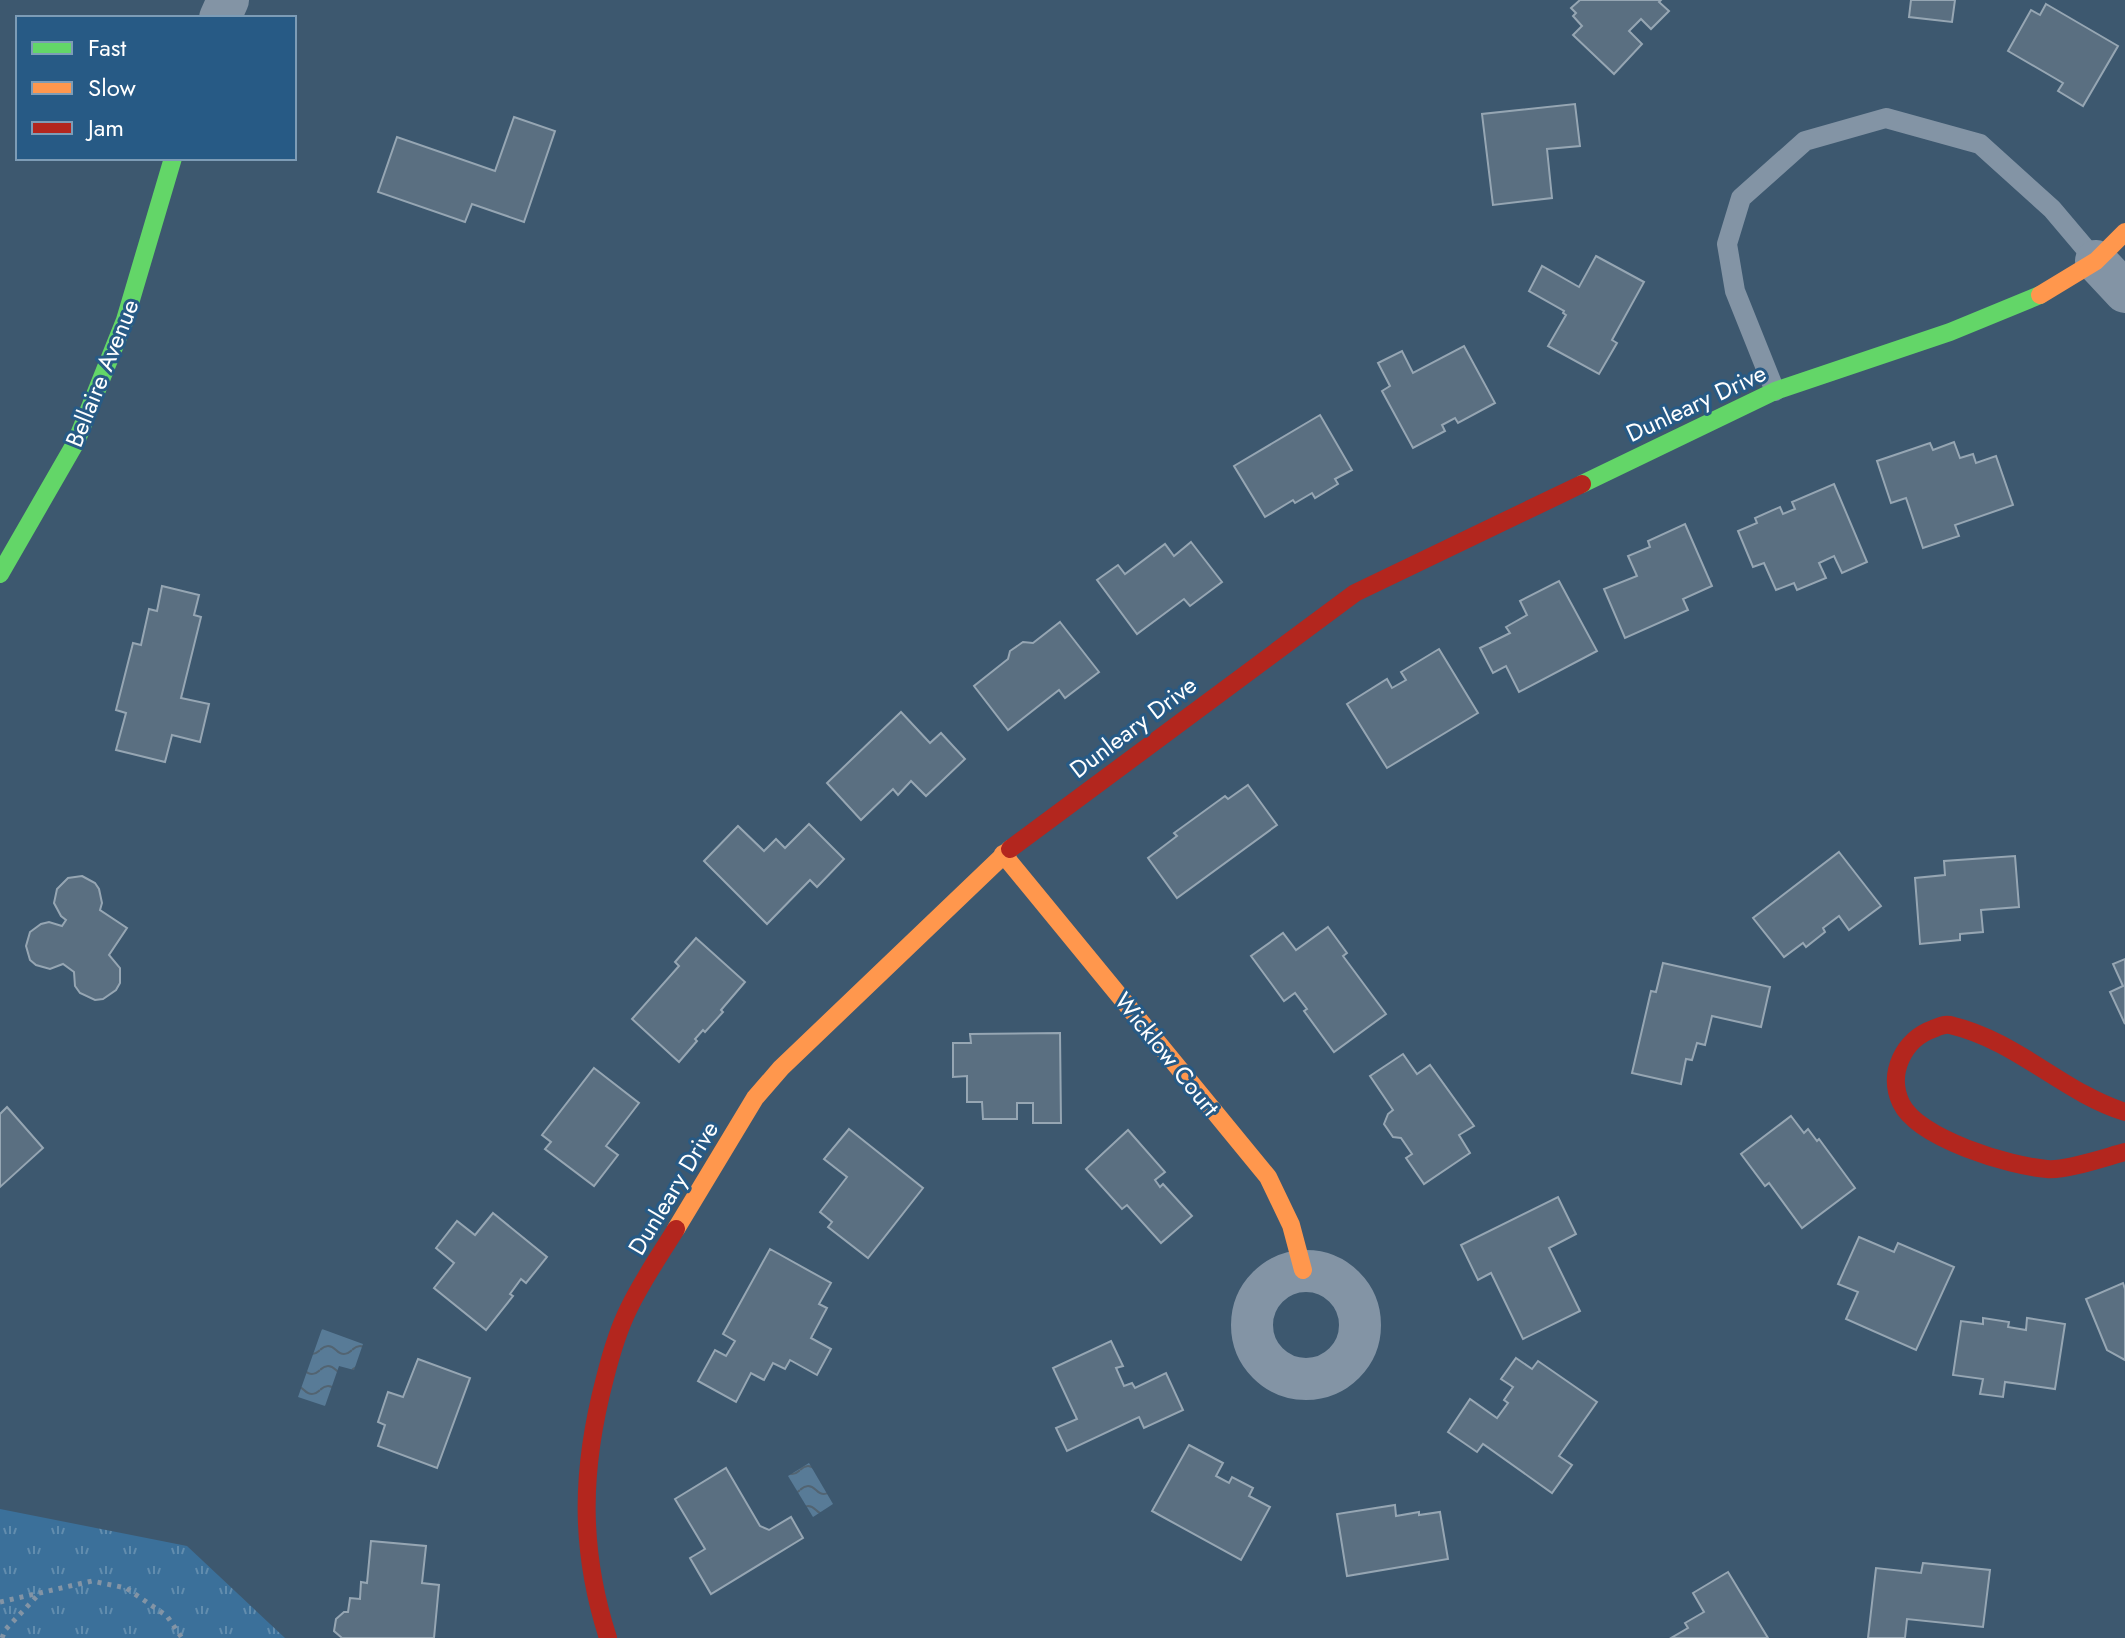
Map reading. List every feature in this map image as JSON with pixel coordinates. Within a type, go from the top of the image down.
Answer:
[{"type":"street","name":"Bellaire Avenue","points":[[0,574],[76,442],[125,320],[172,160]]},
{"type":"street","name":"Dunleary Drive","points":[[608,1638],[595,1598],[585,1528],[585,1485],[597,1408],[614,1345],[629,1307],[755,1098],[781,1068],[1003,854],[1355,593],[1775,391],[1970,324],[2049,291],[2096,261],[2125,232]]},
{"type":"street","points":[[2096,261],[2125,292]]},
{"type":"street","name":"Wicklow Court","points":[[1003,854],[1268,1177],[1291,1225],[1303,1270]]},
{"type":"street","points":[[2125,1112],[2103,1105],[1995,1039],[1946,1024],[1921,1033],[1902,1052],[1895,1078],[1901,1104],[1920,1123],[1972,1153],[2050,1170],[2125,1152]]},
{"type":"lane","points":[[1775,391],[1735,291],[1727,244],[1741,198],[1805,141],[1886,118],[1980,144],[2052,209],[2096,261]]},
{"type":"path","points":[[0,1602],[92,1581],[126,1588],[167,1616],[182,1638]]},
{"type":"path","points":[[2,1638],[5,1630],[41,1593]]},
{"type":"green space","points":[[0,1509],[187,1546],[285,1638],[0,1638]]},
{"type":"water","points":[[322,1329],[363,1344],[354,1370],[339,1366],[325,1406],[298,1397]]},
{"type":"water","points":[[809,1463],[833,1504],[813,1517],[788,1476]]},
{"type":"building","points":[[1580,0],[1661,0],[1659,2],[1669,11],[1651,29],[1641,19],[1629,31],[1642,44],[1614,74],[1573,35],[1582,26],[1573,16],[1576,13],[1571,8]]},
{"type":"building","points":[[1911,0],[1955,0],[1952,22],[1909,17]]},
{"type":"building","points":[[2046,4],[2118,46],[2083,106],[2058,91],[2063,83],[2008,51],[2031,10],[2040,15]]},
{"type":"building","points":[[1575,104],[1580,146],[1547,149],[1552,198],[1493,205],[1482,114]]},
{"type":"building","points":[[514,117],[555,131],[524,222],[472,204],[465,222],[378,192],[397,137],[495,171]]},
{"type":"building","points":[[1596,256],[1644,282],[1612,340],[1617,343],[1599,374],[1548,346],[1566,315],[1529,291],[1542,266],[1579,287]]},
{"type":"building","points":[[1464,346],[1495,403],[1458,423],[1455,418],[1442,425],[1445,431],[1413,448],[1382,391],[1390,386],[1378,363],[1402,351],[1413,373]]},
{"type":"building","points":[[1320,415],[1352,470],[1335,479],[1338,484],[1315,498],[1312,493],[1295,503],[1293,500],[1265,517],[1234,466]]},
{"type":"building","points":[[1954,442],[1960,458],[1973,454],[1976,463],[1996,456],[2013,505],[1955,525],[1959,536],[1923,548],[1906,498],[1891,503],[1877,461],[1930,443],[1933,450]]},
{"type":"building","points":[[1834,484],[1867,562],[1842,573],[1834,556],[1819,563],[1826,578],[1797,590],[1794,583],[1776,590],[1764,563],[1753,567],[1738,531],[1757,523],[1755,518],[1780,507],[1783,514],[1795,509],[1792,502]]},
{"type":"building","points":[[1685,524],[1712,586],[1683,599],[1688,610],[1625,638],[1604,589],[1637,576],[1628,556],[1650,547],[1648,541]]},
{"type":"building","points":[[1191,542],[1222,582],[1190,606],[1184,599],[1137,634],[1097,580],[1118,565],[1125,574],[1165,544],[1174,556]]},
{"type":"building","points":[[1559,581],[1597,651],[1519,692],[1506,666],[1493,673],[1480,648],[1510,633],[1506,627],[1527,615],[1520,601]]},
{"type":"building","points":[[162,586],[199,595],[194,615],[201,617],[181,698],[209,704],[200,742],[172,735],[165,762],[116,750],[126,713],[116,710],[133,643],[141,645],[149,609],[157,611]]},
{"type":"building","points":[[1060,622],[1099,672],[1065,698],[1059,690],[1008,730],[974,686],[1008,659],[1010,651],[1023,642],[1033,643]]},
{"type":"building","points":[[1439,649],[1478,713],[1387,768],[1347,704],[1387,679],[1392,688],[1406,680],[1401,672]]},
{"type":"building","points":[[901,712],[930,743],[941,733],[965,759],[926,796],[911,781],[898,795],[893,789],[861,820],[827,783]]},
{"type":"building","points":[[1248,785],[1277,825],[1177,898],[1148,858],[1177,836],[1174,833],[1225,796],[1228,799]]},
{"type":"building","points":[[809,824],[844,859],[817,887],[810,880],[767,924],[704,861],[738,826],[764,851],[776,839],[785,848]]},
{"type":"building","points":[[1839,852],[1881,906],[1849,930],[1839,916],[1806,947],[1803,943],[1784,957],[1753,918]]},
{"type":"building","points":[[2015,856],[2019,907],[1981,910],[1983,932],[1960,934],[1960,940],[1920,944],[1915,878],[1945,875],[1944,861]]},
{"type":"building","points":[[82,876],[99,889],[100,910],[127,928],[109,955],[120,968],[120,983],[103,999],[95,1000],[80,993],[75,986],[74,972],[63,964],[50,969],[36,965],[30,960],[26,946],[30,932],[41,924],[49,922],[62,926],[66,920],[54,903],[57,889],[68,878]]},
{"type":"building","points":[[1328,927],[1347,953],[1343,956],[1386,1014],[1334,1052],[1304,1011],[1307,1009],[1295,993],[1284,1001],[1251,956],[1283,933],[1296,950]]},
{"type":"building","points":[[696,938],[745,982],[679,1062],[632,1019],[679,966],[675,962]]},
{"type":"building","points":[[2125,959],[2125,1024],[2110,992],[2123,986],[2113,964]]},
{"type":"building","points":[[1663,963],[1770,987],[1761,1027],[1712,1016],[1705,1045],[1697,1043],[1692,1060],[1686,1059],[1681,1084],[1632,1073],[1651,991],[1656,992]]},
{"type":"building","points":[[1060,1033],[1061,1123],[1033,1123],[1033,1103],[1017,1103],[1017,1119],[983,1119],[982,1102],[967,1102],[967,1076],[953,1077],[953,1043],[971,1043],[970,1034]]},
{"type":"building","points":[[1403,1054],[1417,1074],[1430,1065],[1474,1126],[1459,1135],[1470,1153],[1424,1184],[1406,1158],[1412,1154],[1401,1138],[1393,1137],[1384,1124],[1393,1110],[1370,1076]]},
{"type":"building","points":[[594,1068],[639,1103],[606,1146],[618,1155],[594,1186],[545,1149],[551,1142],[542,1135]]},
{"type":"building","points":[[7,1107],[43,1148],[0,1187],[0,1114]]},
{"type":"building","points":[[1791,1116],[1804,1133],[1808,1129],[1817,1141],[1819,1139],[1855,1188],[1802,1228],[1769,1183],[1765,1186],[1741,1154]]},
{"type":"building","points":[[849,1129],[923,1188],[868,1258],[828,1227],[832,1222],[820,1212],[847,1177],[824,1159]]},
{"type":"building","points":[[1128,1130],[1165,1172],[1155,1180],[1160,1187],[1163,1184],[1192,1216],[1161,1243],[1127,1205],[1122,1209],[1086,1169]]},
{"type":"building","points":[[1558,1197],[1576,1234],[1549,1248],[1580,1311],[1523,1339],[1491,1273],[1478,1280],[1461,1245]]},
{"type":"building","points":[[493,1213],[547,1257],[526,1283],[521,1279],[510,1294],[513,1296],[486,1330],[434,1288],[454,1263],[436,1248],[457,1221],[475,1235]]},
{"type":"building","points":[[1859,1237],[1894,1252],[1898,1243],[1954,1267],[1916,1350],[1846,1319],[1858,1292],[1838,1284]]},
{"type":"building","points":[[770,1249],[831,1283],[819,1304],[827,1308],[811,1338],[831,1349],[817,1375],[790,1360],[785,1369],[773,1363],[764,1380],[751,1373],[736,1402],[698,1381],[715,1350],[726,1356],[735,1341],[723,1334]]},
{"type":"building","points":[[2123,1283],[2125,1360],[2107,1350],[2086,1299]]},
{"type":"building","points":[[1983,1318],[2009,1322],[2008,1327],[2026,1330],[2027,1318],[2065,1324],[2055,1389],[2005,1382],[2003,1397],[1980,1394],[1983,1379],[1953,1375],[1961,1321],[1983,1324]]},
{"type":"building","points":[[1111,1341],[1123,1366],[1116,1368],[1124,1386],[1132,1383],[1135,1388],[1166,1373],[1183,1410],[1144,1428],[1139,1417],[1067,1451],[1056,1428],[1077,1419],[1053,1368]]},
{"type":"building","points":[[1516,1358],[1532,1369],[1538,1361],[1597,1402],[1559,1456],[1572,1465],[1552,1493],[1483,1444],[1477,1452],[1448,1432],[1470,1399],[1497,1418],[1508,1403],[1504,1400],[1513,1387],[1501,1379]]},
{"type":"building","points":[[418,1359],[470,1378],[437,1468],[378,1446],[385,1425],[378,1422],[388,1392],[403,1397]]},
{"type":"building","points":[[1189,1445],[1223,1463],[1216,1476],[1229,1483],[1232,1477],[1253,1488],[1249,1496],[1270,1507],[1241,1560],[1152,1511]]},
{"type":"building","points":[[726,1468],[760,1526],[769,1530],[791,1517],[803,1538],[711,1594],[690,1558],[705,1549],[675,1499]]},
{"type":"building","points":[[1395,1505],[1396,1516],[1440,1512],[1448,1559],[1347,1576],[1337,1514]]},
{"type":"building","points":[[371,1541],[426,1546],[422,1583],[439,1585],[434,1638],[342,1638],[334,1631],[336,1619],[348,1612],[350,1598],[360,1599],[361,1582],[367,1583]]},
{"type":"building","points":[[1923,1563],[1990,1570],[1983,1627],[1907,1619],[1905,1638],[1868,1638],[1876,1568],[1921,1573]]},
{"type":"building","points":[[1728,1572],[1768,1638],[1671,1638],[1688,1628],[1685,1623],[1704,1612],[1693,1593]]},
{"type":"traffic: fast","points":[[0,574],[76,442],[125,320],[172,160]]},
{"type":"traffic: fast","points":[[1582,484],[1775,391],[1950,332],[2040,295]]},
{"type":"traffic: slow","points":[[2040,295],[2096,261],[2125,232]]},
{"type":"traffic: slow","points":[[676,1229],[755,1098],[781,1068],[1010,849]]},
{"type":"traffic: slow","points":[[1003,854],[1268,1177],[1291,1225],[1303,1270]]},
{"type":"traffic: jam","points":[[1010,849],[1355,593],[1582,484]]},
{"type":"traffic: jam","points":[[2125,1112],[2081,1092],[1997,1043],[1950,1025],[1935,1028],[1914,1041],[1906,1049],[1897,1069],[1897,1092],[1911,1116],[1926,1128],[1966,1148],[2047,1169],[2075,1166],[2125,1152]]},
{"type":"traffic: jam","points":[[608,1638],[592,1572],[588,1540],[591,1444],[605,1378],[621,1325],[676,1229]]}]
